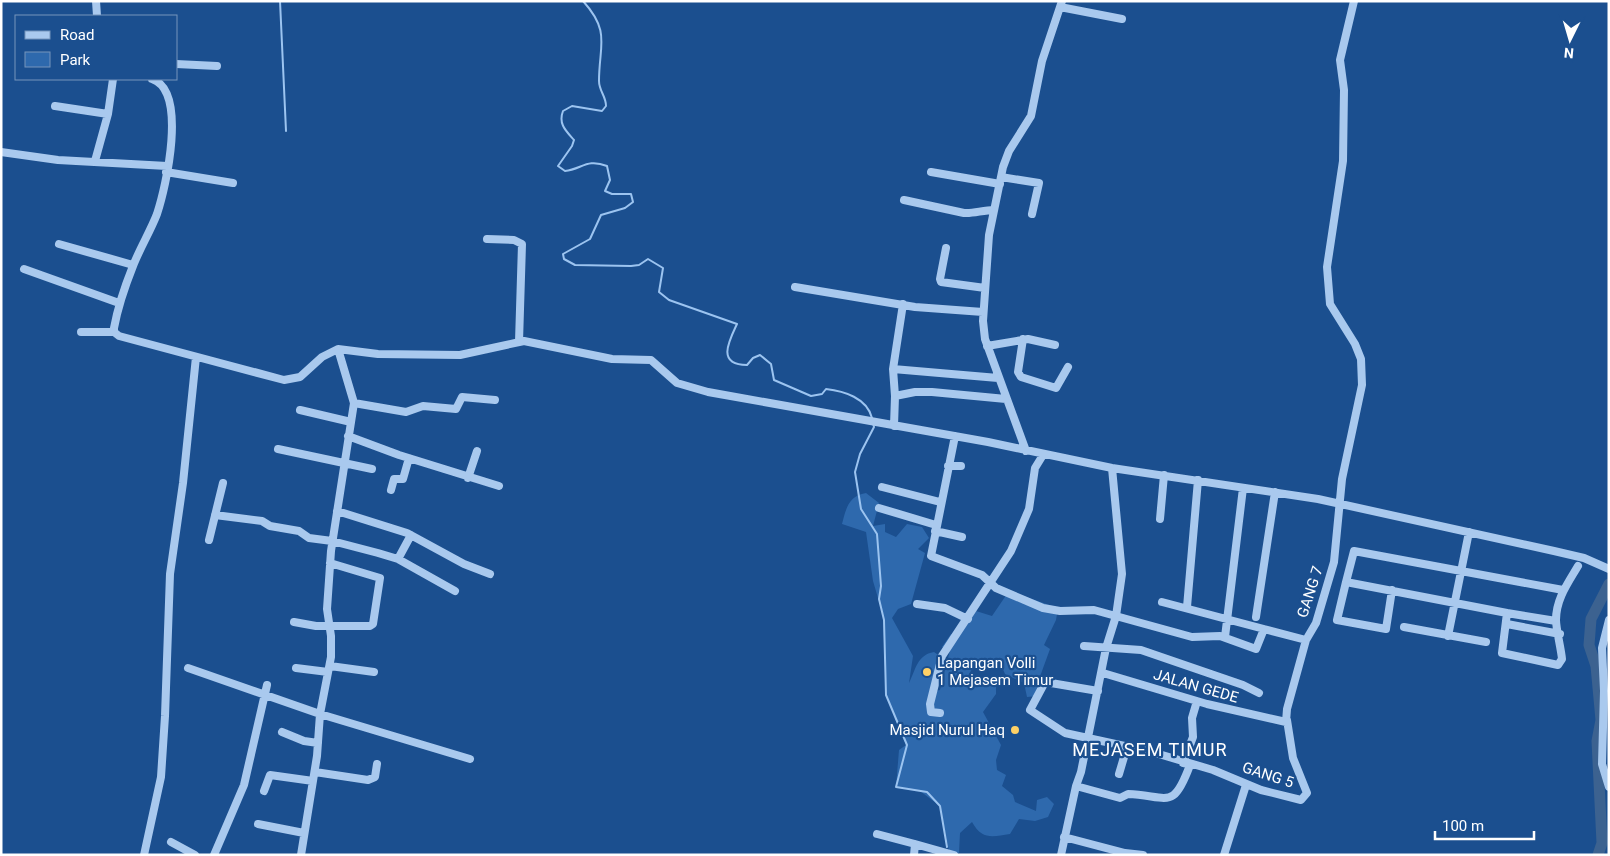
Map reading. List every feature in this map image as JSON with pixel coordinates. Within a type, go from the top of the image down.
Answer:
[{"type":"street","points":[[96,1],[97,15]]},
{"type":"street","name":"GANG 7","points":[[1162,602],[1187,604],[1228,620],[1306,640],[1316,623],[1334,562],[1338,504],[1354,414],[1362,385],[1361,359],[1355,344],[1330,304],[1327,267],[1343,161],[1344,90],[1340,60],[1354,1]]},
{"type":"street","points":[[940,713],[931,712],[930,704],[941,658],[1011,551],[1029,509],[1034,486],[1036,453],[1006,398],[987,346],[983,328],[985,288],[994,210],[1001,180],[1009,151],[1031,116],[1042,61],[1061,4],[1122,19]]},
{"type":"street","points":[[178,64],[217,66]]},
{"type":"street","points":[[95,162],[108,114],[113,80]]},
{"type":"street","points":[[114,332],[119,303],[133,265],[157,213],[172,134],[171,114],[165,88],[155,80]]},
{"type":"street","points":[[55,106],[108,114]]},
{"type":"street","points":[[1,152],[47,159],[166,169],[233,183]]},
{"type":"street","points":[[931,172],[1039,183],[1032,214]]},
{"type":"street","points":[[904,200],[970,214],[978,210],[994,210]]},
{"type":"street","points":[[487,239],[514,240],[523,248],[519,342]]},
{"type":"street","points":[[59,244],[133,265]]},
{"type":"street","points":[[946,248],[941,282],[985,288]]},
{"type":"street","points":[[24,269],[119,303]]},
{"type":"street","points":[[795,287],[903,304],[983,312]]},
{"type":"street","points":[[894,426],[895,396],[893,369],[903,304]]},
{"type":"street","points":[[81,332],[114,332],[119,336],[277,379],[290,380],[300,377],[322,357],[336,350],[378,354],[460,355],[519,342],[612,359],[646,359],[655,363],[673,381],[689,388],[955,436],[1112,468],[1275,492],[1338,504],[1584,558],[1609,569]]},
{"type":"street","points":[[987,346],[1023,339],[1055,345]]},
{"type":"street","points":[[1023,339],[1018,372],[1021,377],[1056,388],[1068,367]]},
{"type":"street","points":[[301,855],[313,781],[320,714],[332,646],[327,609],[330,563],[354,403],[336,350]]},
{"type":"street","points":[[144,855],[161,778],[171,567],[183,483],[196,357]]},
{"type":"street","points":[[893,369],[998,378]]},
{"type":"street","points":[[895,396],[923,392],[1006,398]]},
{"type":"street","points":[[354,403],[406,412],[423,406],[456,409],[462,397],[494,400]]},
{"type":"street","points":[[300,410],[351,422]]},
{"type":"street","points":[[348,436],[468,478],[499,486]]},
{"type":"street","points":[[955,436],[940,502],[931,556],[982,576],[1003,592],[1043,608],[1060,611],[1094,610],[1192,637],[1210,634],[1225,637],[1257,649],[1264,629]]},
{"type":"street","points":[[278,449],[344,461],[372,469]]},
{"type":"street","points":[[468,478],[477,451]]},
{"type":"street","points":[[391,490],[394,479],[403,479],[409,458]]},
{"type":"street","points":[[948,466],[961,466]]},
{"type":"street","points":[[1061,855],[1076,786],[1081,772],[1086,738],[1102,673],[1106,648],[1116,616],[1123,563],[1112,468]]},
{"type":"street","points":[[1160,518],[1164,475]]},
{"type":"street","points":[[1187,604],[1198,480]]},
{"type":"street","points":[[209,540],[223,483]]},
{"type":"street","points":[[882,487],[940,502]]},
{"type":"street","points":[[1225,637],[1243,488]]},
{"type":"street","points":[[1256,617],[1275,492]]},
{"type":"street","points":[[879,508],[962,538]]},
{"type":"street","points":[[337,511],[411,535],[464,564],[490,574]]},
{"type":"street","points":[[215,514],[262,521],[270,526],[299,531],[309,538],[332,541],[398,560],[455,592]]},
{"type":"street","points":[[1448,636],[1453,603],[1469,532]]},
{"type":"street","points":[[398,560],[411,535]]},
{"type":"street","points":[[1392,590],[1386,631],[1337,620],[1354,551],[1563,590]]},
{"type":"street","points":[[294,622],[316,626],[329,624],[372,626],[381,582],[380,578],[330,563]]},
{"type":"street","points":[[1507,613],[1502,653],[1558,665],[1562,659],[1560,634],[1556,621],[1563,590],[1578,566]]},
{"type":"street","points":[[1346,582],[1556,621]]},
{"type":"street","points":[[916,604],[945,608],[968,619]]},
{"type":"street","points":[[1609,620],[1605,649],[1607,692],[1606,765],[1609,787]]},
{"type":"street","points":[[1507,624],[1560,634]]},
{"type":"street","points":[[1404,627],[1486,642]]},
{"type":"street","points":[[1285,721],[1306,640]]},
{"type":"street","points":[[1084,646],[1141,650],[1243,685],[1259,693]]},
{"type":"street","points":[[188,668],[320,714],[470,759]]},
{"type":"street","points":[[296,668],[374,672]]},
{"type":"street","name":"JALAN GEDE","points":[[1102,673],[1197,701],[1285,721]]},
{"type":"street","name":"GANG 5","points":[[1098,691],[1045,682],[1030,709],[1057,728],[1086,738],[1213,770],[1246,785],[1297,799],[1304,798],[1307,793],[1293,758],[1285,721]]},
{"type":"street","points":[[214,855],[244,785],[267,685]]},
{"type":"street","points":[[1076,786],[1120,798],[1128,794],[1163,800],[1178,792],[1193,737],[1192,718],[1197,701]]},
{"type":"street","points":[[282,732],[304,741],[318,743]]},
{"type":"street","points":[[1119,774],[1127,747]]},
{"type":"street","points":[[314,772],[368,780],[375,777],[377,764]]},
{"type":"street","points":[[264,790],[270,775],[313,781]]},
{"type":"street","points":[[1224,855],[1246,785]]},
{"type":"street","points":[[258,824],[304,833]]},
{"type":"street","points":[[877,834],[954,855]]},
{"type":"street","points":[[1064,837],[1124,853],[1143,855]]},
{"type":"street","points":[[171,842],[195,855]]},
{"type":"street","points":[[914,855],[915,844]]},
{"type":"green space","points":[[866,493],[879,503],[873,526],[885,524],[885,532],[896,537],[907,524],[922,527],[929,538],[918,549],[925,553],[911,604],[898,609],[892,618],[913,656],[909,683],[920,659],[934,652],[944,659],[930,692],[940,690],[950,650],[942,647],[951,634],[959,636],[976,611],[992,616],[1009,591],[1058,608],[1056,620],[1044,645],[1050,649],[1038,682],[1037,696],[1027,697],[1024,683],[1005,674],[1002,667],[986,663],[974,666],[966,679],[996,684],[996,694],[983,712],[1001,745],[996,760],[997,770],[1006,775],[1002,786],[1013,795],[1015,802],[1036,811],[1037,800],[1047,797],[1054,804],[1048,817],[1035,821],[1019,819],[1010,834],[988,836],[980,832],[972,822],[960,833],[959,853],[949,851],[940,806],[920,791],[896,787],[899,750],[906,745],[886,695],[883,615],[873,581],[866,532],[842,524],[847,508],[852,500]]},
{"type":"waterway","points":[[280,1],[286,131]]},
{"type":"waterway","points":[[583,1],[592,12],[602,39],[599,81],[606,106],[602,111],[572,106],[563,111],[562,124],[574,140],[558,166],[565,171],[594,163],[607,166],[610,180],[605,191],[612,194],[631,194],[633,202],[625,208],[601,215],[590,239],[563,254],[564,259],[575,265],[631,266],[639,265],[648,259],[663,268],[659,292],[669,300],[737,324],[728,344],[728,357],[731,361],[747,365],[753,358],[760,355],[771,364],[774,380],[811,396],[822,394],[826,389],[847,394],[865,405],[872,418]]},
{"type":"waterway","points":[[873,423],[874,427],[860,454],[855,472],[861,509],[877,534],[881,586],[879,599],[884,620],[886,695],[907,745],[896,787],[927,792],[940,806],[947,847]]},
{"type":"waterway","points":[[1598,855],[1602,843],[1597,741],[1601,720],[1596,666],[1589,645],[1591,619],[1609,584]]},
{"type":"place","name":"Lapangan Volli 1 Mejasem Timur","points":[[927,672]]},
{"type":"place","name":"Masjid Nurul Haq","points":[[1015,730]]},
{"type":"district","name":"MEJASEM TIMUR","points":[[1150,749]]}]
